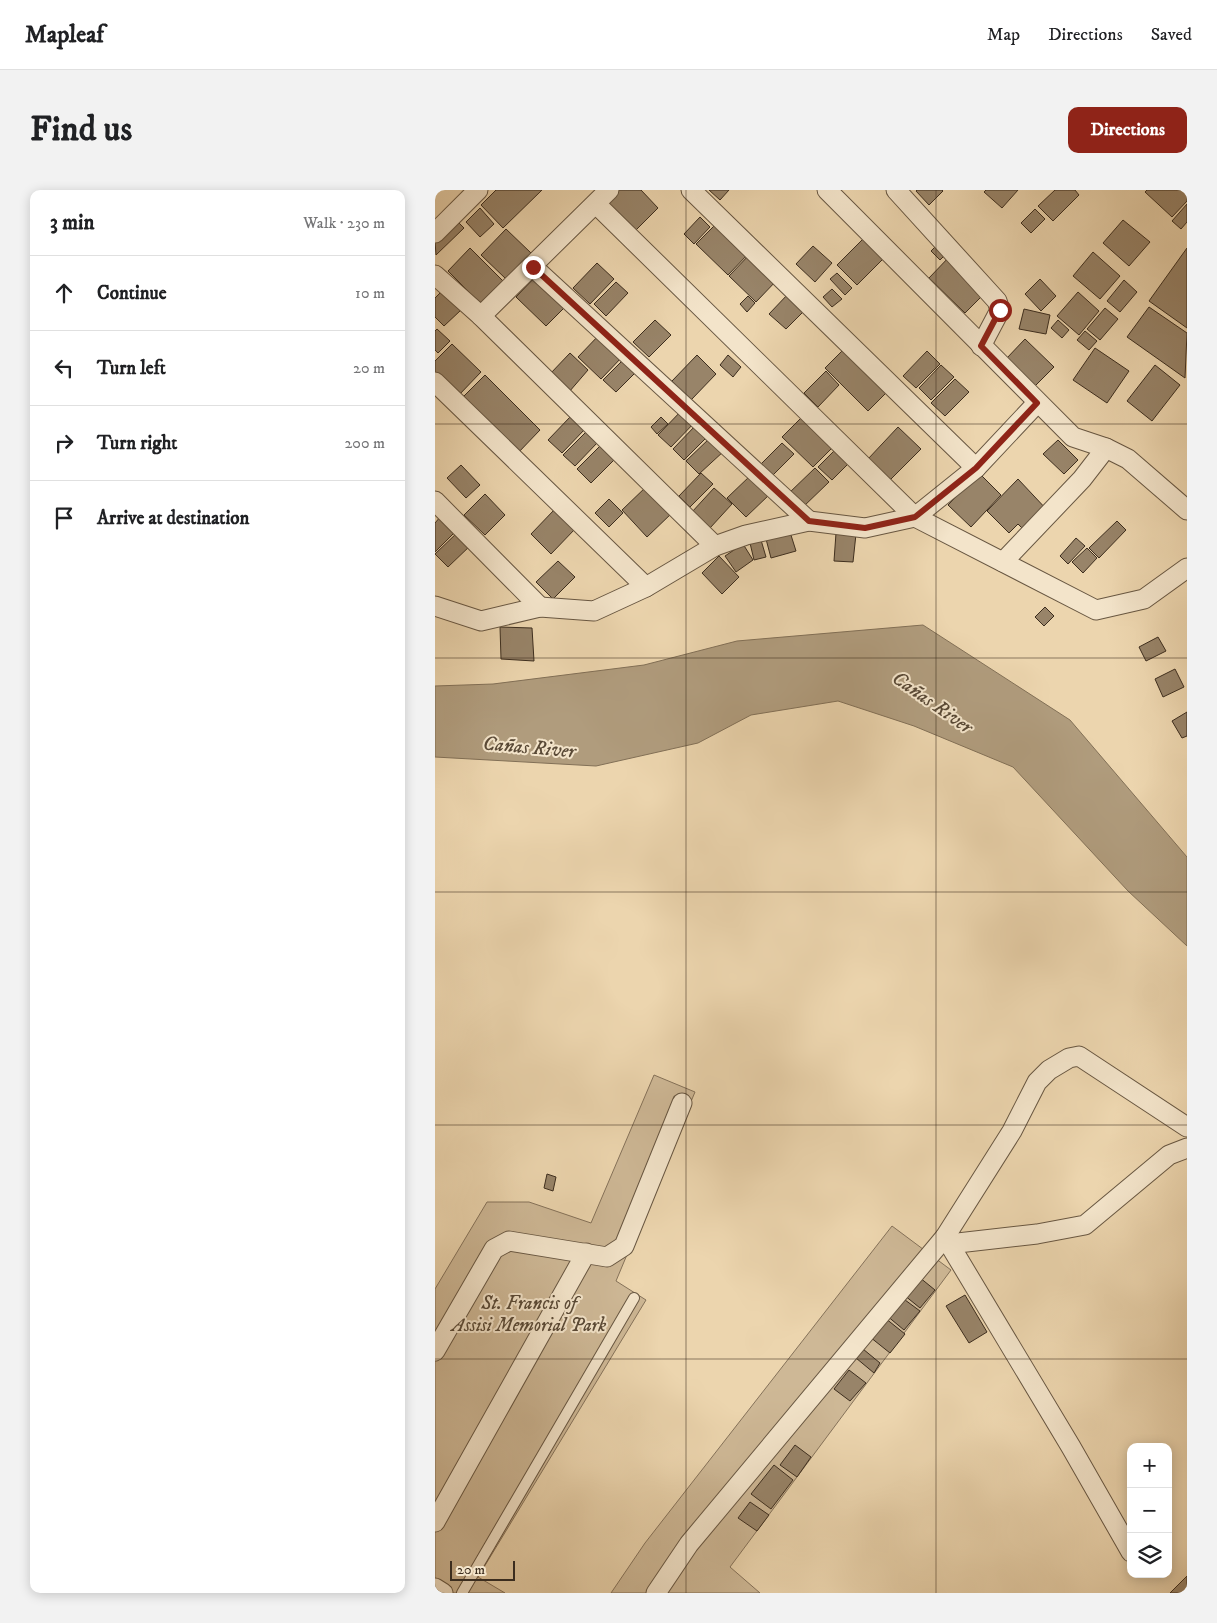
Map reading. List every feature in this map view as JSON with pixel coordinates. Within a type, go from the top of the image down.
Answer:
[{"type":"street","points":[[435,233],[478,190]]},
{"type":"street","points":[[481,316],[533,267],[609,190]]},
{"type":"street","points":[[691,190],[976,468]]},
{"type":"street","points":[[827,190],[1037,403],[1073,437],[1106,448],[1128,459],[1187,510]]},
{"type":"street","points":[[896,190],[997,301],[1000,310],[981,346]]},
{"type":"street","points":[[596,204],[915,517],[1096,610],[1145,599],[1187,568]]},
{"type":"street","points":[[533,267],[809,521]]},
{"type":"street","points":[[435,275],[481,316],[715,546]]},
{"type":"street","points":[[435,382],[646,587]]},
{"type":"street","points":[[435,606],[481,621],[540,607],[594,611],[646,587],[715,546],[746,535],[809,521],[865,528],[915,517],[976,468],[1037,403]]},
{"type":"street","points":[[1003,562],[1082,479],[1106,448]]},
{"type":"street","points":[[435,501],[540,607]]},
{"type":"street","points":[[656,1593],[689,1544],[947,1241],[1012,1131],[1037,1082],[1049,1070],[1069,1058],[1079,1056],[1187,1126]]},
{"type":"street","points":[[435,1351],[494,1249],[509,1242],[607,1257],[624,1246],[682,1103]]},
{"type":"street","points":[[947,1241],[1037,1234],[1085,1225],[1169,1155],[1187,1148]]},
{"type":"street","points":[[947,1241],[1066,1438],[1127,1545]]},
{"type":"street","points":[[435,1522],[586,1253]]},
{"type":"street","points":[[435,1588],[443,1593]]},
{"type":"lane","points":[[462,1593],[634,1298]]},
{"type":"green space","name":"St. Francis of Assisi Memorial Park","points":[[654,1075],[695,1092],[616,1281],[646,1300],[478,1577],[505,1593],[435,1593],[435,1289],[487,1202],[529,1202],[591,1223]]},
{"type":"green space","points":[[892,1226],[951,1270],[730,1567],[760,1593],[611,1593],[645,1543]]},
{"type":"water","name":"Cañas River","points":[[923,625],[1070,720],[1187,857],[1187,946],[1128,891],[1013,767],[914,726],[838,701],[751,715],[698,743],[596,766],[435,757],[435,686],[493,684],[644,665],[737,641]]},
{"type":"building","points":[[496,190],[542,190],[503,228],[481,205]]},
{"type":"building","points":[[615,190],[641,190],[658,208],[633,233],[603,202]]},
{"type":"building","points":[[709,190],[729,190],[720,200]]},
{"type":"building","points":[[917,190],[942,190],[943,191],[929,205]]},
{"type":"building","points":[[986,190],[1018,190],[1002,208],[984,192]]},
{"type":"building","points":[[1055,190],[1075,190],[1079,195],[1053,221],[1038,206]]},
{"type":"building","points":[[1147,190],[1187,190],[1187,201],[1172,217],[1145,192]]},
{"type":"building","points":[[1187,204],[1187,222],[1181,229],[1172,221]]},
{"type":"building","points":[[480,208],[494,224],[480,237],[466,222]]},
{"type":"building","points":[[1035,209],[1045,219],[1031,233],[1021,223]]},
{"type":"building","points":[[700,217],[710,227],[694,244],[684,234]]},
{"type":"building","points":[[456,220],[464,228],[436,255],[435,241]]},
{"type":"building","points":[[1123,220],[1150,242],[1129,266],[1103,243]]},
{"type":"building","points":[[719,221],[750,252],[728,275],[696,244]]},
{"type":"building","points":[[506,229],[531,253],[506,279],[481,255]]},
{"type":"building","points":[[863,239],[883,259],[857,285],[837,265]]},
{"type":"building","points":[[940,242],[949,251],[940,260],[931,251]]},
{"type":"building","points":[[813,246],[832,263],[815,282],[796,264]]},
{"type":"building","points":[[470,248],[504,282],[481,304],[448,271]]},
{"type":"building","points":[[1187,248],[1187,328],[1149,301]]},
{"type":"building","points":[[1093,252],[1120,276],[1100,299],[1073,276]]},
{"type":"building","points":[[751,253],[778,279],[756,302],[729,276]]},
{"type":"building","points":[[951,255],[988,290],[965,313],[929,278]]},
{"type":"building","points":[[597,263],[614,279],[590,304],[573,288]]},
{"type":"building","points":[[837,273],[852,288],[845,295],[830,279]]},
{"type":"building","points":[[537,275],[567,305],[546,326],[516,297]]},
{"type":"building","points":[[1040,279],[1056,296],[1041,311],[1025,294]]},
{"type":"building","points":[[1124,280],[1137,292],[1120,312],[1107,301]]},
{"type":"building","points":[[616,282],[628,293],[606,316],[594,304]]},
{"type":"building","points":[[832,289],[842,299],[832,307],[823,297]]},
{"type":"building","points":[[442,291],[461,310],[444,326],[435,317],[435,298]]},
{"type":"building","points":[[1078,292],[1099,311],[1079,335],[1057,316]]},
{"type":"building","points":[[789,293],[806,309],[786,329],[769,314]]},
{"type":"building","points":[[748,296],[755,303],[747,312],[740,304]]},
{"type":"building","points":[[1149,307],[1187,333],[1185,378],[1127,337]]},
{"type":"building","points":[[1105,308],[1118,319],[1100,340],[1087,329]]},
{"type":"building","points":[[1024,309],[1050,315],[1046,334],[1019,329]]},
{"type":"building","points":[[655,320],[671,335],[649,357],[633,342]]},
{"type":"building","points":[[1058,320],[1069,330],[1062,338],[1051,328]]},
{"type":"building","points":[[437,329],[450,341],[438,353],[435,350],[435,331]]},
{"type":"building","points":[[1085,331],[1097,341],[1089,350],[1077,340]]},
{"type":"building","points":[[601,333],[624,355],[601,379],[578,357]]},
{"type":"building","points":[[1025,339],[1054,367],[1034,387],[1006,359]]},
{"type":"building","points":[[452,344],[481,372],[458,396],[435,375],[435,361]]},
{"type":"building","points":[[847,346],[890,389],[868,411],[825,368]]},
{"type":"building","points":[[1095,348],[1129,371],[1107,403],[1073,380]]},
{"type":"building","points":[[927,351],[940,364],[916,388],[903,376]]},
{"type":"building","points":[[570,353],[588,370],[569,392],[550,374]]},
{"type":"building","points":[[697,355],[716,374],[691,400],[672,381]]},
{"type":"building","points":[[728,355],[741,367],[733,377],[720,365]]},
{"type":"building","points":[[626,357],[639,369],[616,392],[603,380]]},
{"type":"building","points":[[941,365],[954,377],[931,400],[919,388]]},
{"type":"building","points":[[1155,365],[1180,385],[1152,421],[1127,401]]},
{"type":"building","points":[[826,371],[839,385],[818,407],[804,393]]},
{"type":"building","points":[[485,375],[540,430],[516,455],[460,400]]},
{"type":"building","points":[[955,379],[969,392],[945,416],[931,403]]},
{"type":"building","points":[[684,408],[697,420],[671,447],[658,435]]},
{"type":"building","points":[[571,416],[585,429],[562,453],[548,440]]},
{"type":"building","points":[[803,416],[834,446],[813,467],[782,437]]},
{"type":"building","points":[[661,417],[668,424],[657,434],[651,427]]},
{"type":"building","points":[[696,425],[708,436],[684,460],[673,449]]},
{"type":"building","points":[[898,427],[921,449],[890,480],[868,459]]},
{"type":"building","points":[[587,431],[598,442],[575,466],[563,455]]},
{"type":"building","points":[[711,437],[724,451],[699,474],[686,461]]},
{"type":"building","points":[[1058,440],[1078,460],[1064,474],[1043,454]]},
{"type":"building","points":[[782,443],[794,454],[772,476],[760,465]]},
{"type":"building","points":[[601,445],[615,459],[591,483],[577,469]]},
{"type":"building","points":[[837,448],[851,461],[832,480],[818,467]]},
{"type":"building","points":[[461,465],[480,485],[466,498],[447,478]]},
{"type":"building","points":[[815,468],[829,482],[802,508],[788,494]]},
{"type":"building","points":[[701,473],[713,484],[690,507],[679,496]]},
{"type":"building","points":[[979,473],[1001,495],[971,527],[948,505]]},
{"type":"building","points":[[751,475],[770,494],[746,517],[727,498]]},
{"type":"building","points":[[1018,479],[1049,512],[1027,533],[1018,524],[1009,533],[987,511]]},
{"type":"building","points":[[648,485],[673,512],[647,537],[622,510]]},
{"type":"building","points":[[714,488],[732,504],[710,528],[692,512]]},
{"type":"building","points":[[485,494],[505,515],[485,535],[464,515]]},
{"type":"building","points":[[609,499],[623,513],[609,527],[595,513]]},
{"type":"building","points":[[555,509],[575,529],[551,554],[531,534]]},
{"type":"building","points":[[441,516],[456,531],[435,552],[435,523]]},
{"type":"building","points":[[1117,521],[1126,530],[1099,558],[1089,548]]},
{"type":"building","points":[[459,531],[472,544],[448,567],[435,554]]},
{"type":"building","points":[[790,532],[796,551],[771,558],[766,539]]},
{"type":"building","points":[[836,533],[856,534],[853,562],[834,561]]},
{"type":"building","points":[[1076,538],[1085,546],[1068,564],[1060,556]]},
{"type":"building","points":[[761,540],[766,557],[754,560],[750,543]]},
{"type":"building","points":[[743,544],[753,560],[736,572],[725,556]]},
{"type":"building","points":[[1087,548],[1097,558],[1083,573],[1072,562]]},
{"type":"building","points":[[719,556],[739,577],[722,594],[702,573]]},
{"type":"building","points":[[558,561],[575,577],[553,599],[536,582]]},
{"type":"building","points":[[1045,607],[1054,616],[1044,626],[1035,617]]},
{"type":"building","points":[[500,627],[532,628],[534,661],[501,659]]},
{"type":"building","points":[[1158,637],[1166,651],[1146,661],[1139,647]]},
{"type":"building","points":[[1175,669],[1184,687],[1163,697],[1155,679]]},
{"type":"building","points":[[1187,712],[1187,736],[1182,738],[1172,721]]},
{"type":"building","points":[[547,1174],[556,1177],[553,1191],[544,1188]]},
{"type":"building","points":[[919,1277],[935,1290],[920,1308],[904,1295]]},
{"type":"building","points":[[965,1295],[987,1332],[969,1343],[946,1306]]},
{"type":"building","points":[[901,1297],[920,1311],[904,1330],[886,1315]]},
{"type":"building","points":[[885,1318],[905,1334],[890,1353],[870,1337]]},
{"type":"building","points":[[863,1349],[880,1363],[874,1373],[856,1358]]},
{"type":"building","points":[[849,1370],[866,1383],[850,1401],[834,1389]]},
{"type":"building","points":[[795,1445],[811,1457],[797,1477],[780,1465]]},
{"type":"building","points":[[774,1465],[793,1480],[771,1509],[751,1494]]},
{"type":"building","points":[[750,1502],[769,1515],[757,1531],[738,1518]]},
{"type":"building","points":[[1187,1576],[1187,1593],[1170,1593]]},
{"type":"route","points":[[533,267],[809,521],[865,528],[915,517],[976,468],[1037,403],[981,346],[1000,310]]}]
